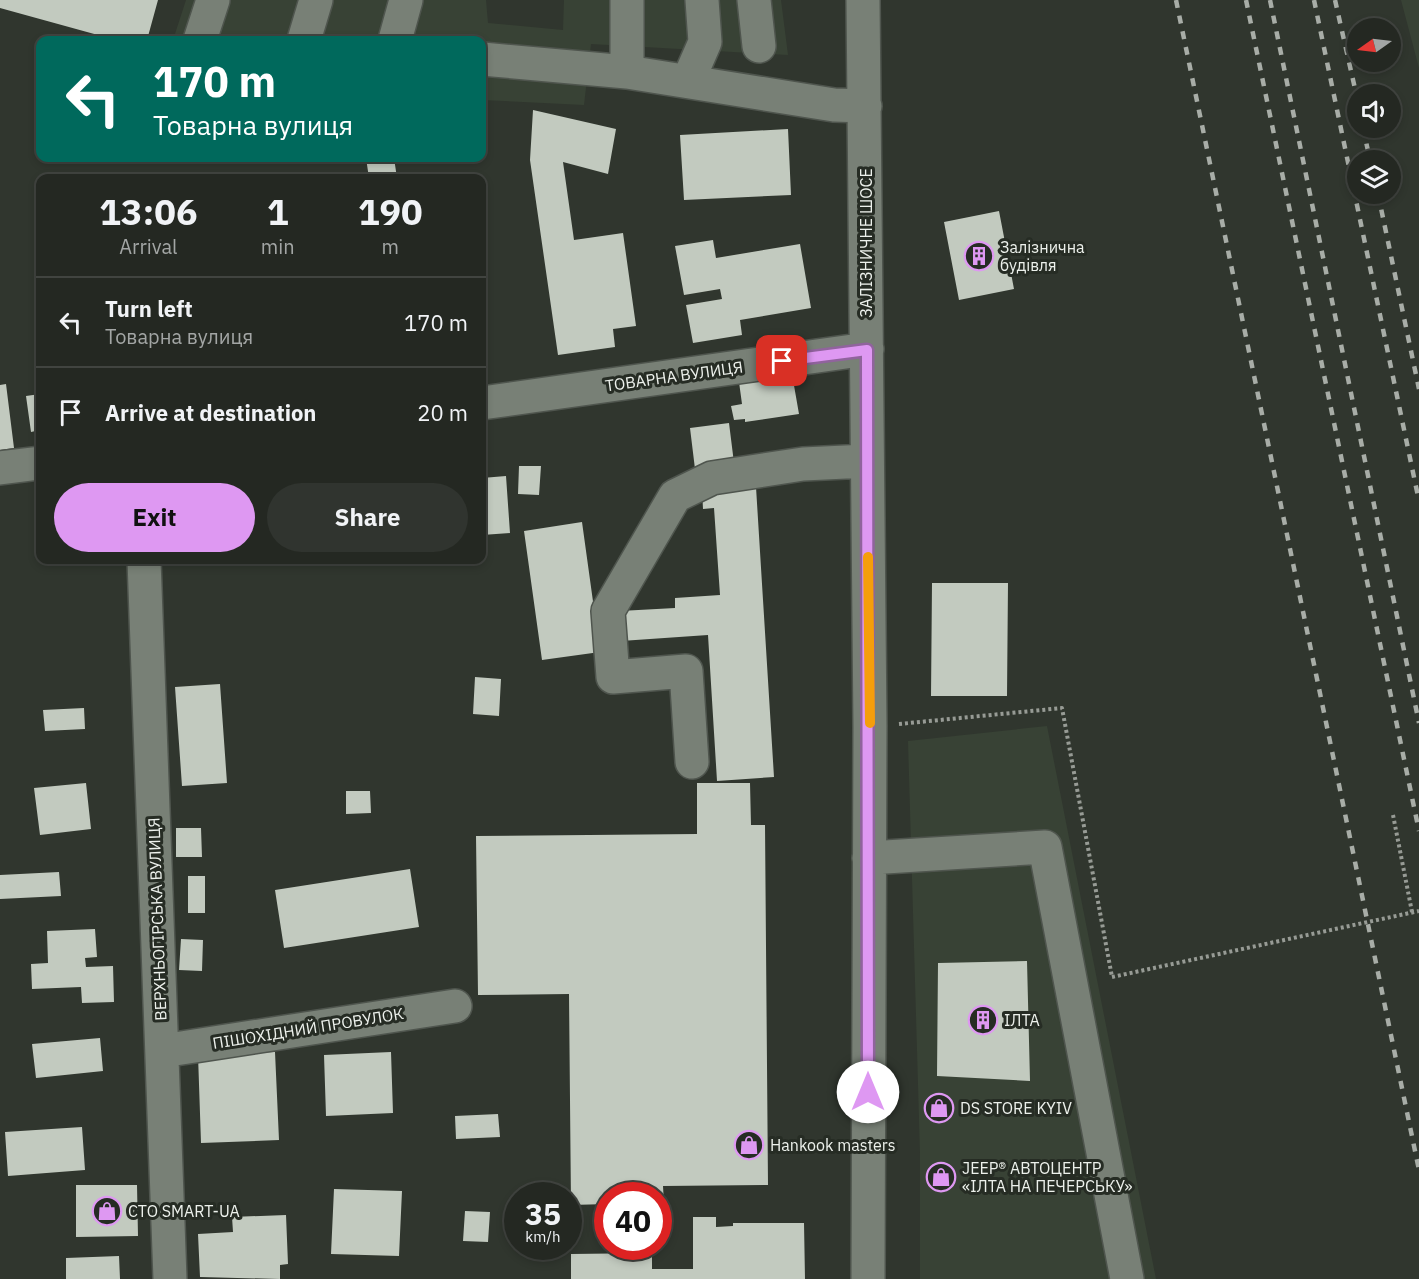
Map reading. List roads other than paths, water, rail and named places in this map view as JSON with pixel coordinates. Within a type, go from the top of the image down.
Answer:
[{"type":"street","points":[[201,36],[213,0]]},
{"type":"street","points":[[305,36],[316,0]]},
{"type":"street","points":[[396,36],[406,0]]},
{"type":"street","points":[[627,0],[627,72]]},
{"type":"street","points":[[688,81],[705,42],[702,0]]},
{"type":"street","points":[[754,0],[759,46]]},
{"type":"street","name":"ЗАЛІЗНИЧНЕ ШОСЕ","points":[[862,0],[866,106],[870,726],[868,1279]]},
{"type":"street","points":[[486,59],[627,72],[834,105],[866,106]]},
{"type":"street","name":"ТОВАРНА ВУЛИЦЯ","points":[[486,402],[867,350]]},
{"type":"street","points":[[692,762],[686,671],[613,677],[608,611],[675,496],[712,477],[803,464],[867,460]]},
{"type":"street","points":[[0,468],[36,464]]},
{"type":"street","name":"ВЕРХНЬОГІРСЬКА ВУЛИЦЯ","points":[[144,564],[170,1279]]},
{"type":"street","points":[[869,858],[1045,847],[1127,1279]]},
{"type":"street","name":"ПІШОХІДНИЙ ПРОВУЛОК","points":[[162,1051],[455,1006]]},
{"type":"railway","points":[[1176,0],[1419,1170]]},
{"type":"railway","points":[[1246,0],[1419,831]]},
{"type":"railway","points":[[1270,0],[1419,723]]},
{"type":"railway","points":[[1314,0],[1419,501]]},
{"type":"railway","points":[[1335,0],[1354,84]]},
{"type":"railway","points":[[1365,138],[1368,150]]},
{"type":"railway","points":[[1380,204],[1419,389]]},
{"type":"place","name":"Залізнична будівля","points":[[979,256]]},
{"type":"place","name":"ІЛТА","points":[[983,1020]]},
{"type":"place","name":"DS STORE KYIV","points":[[939,1108]]},
{"type":"place","name":"Hankook masters","points":[[749,1145]]},
{"type":"place","name":"JEEP® АВТОЦЕНТР «ІЛТА НА ПЕЧЕРСЬКУ»","points":[[941,1177]]},
{"type":"place","name":"СТО SMART-UA","points":[[107,1211]]}]
